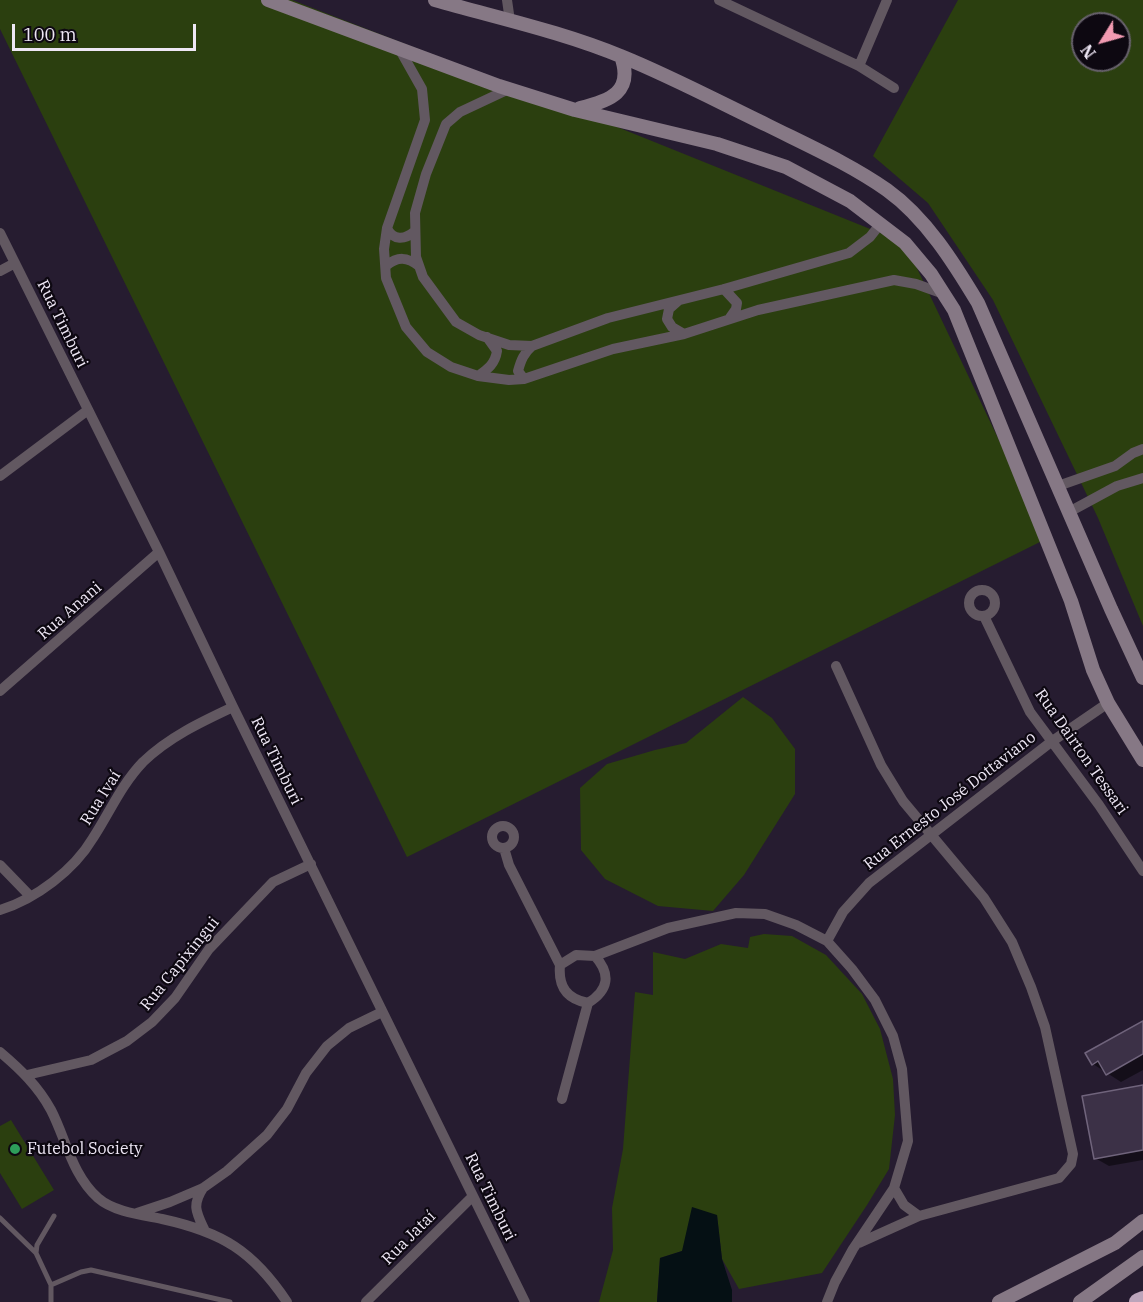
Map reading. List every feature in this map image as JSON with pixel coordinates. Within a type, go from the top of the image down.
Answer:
[{"type":"highway","points":[[1138,1302],[1143,1300]]},
{"type":"main road","points":[[268,0],[509,89],[575,110],[717,144],[786,167],[850,201],[905,243],[931,274],[954,310],[1071,601],[1093,670],[1108,703],[1143,760]]},
{"type":"main road","points":[[287,0],[300,13]]},
{"type":"main road","points":[[435,0],[621,56],[705,94],[846,165],[888,191],[926,226],[952,259],[978,303],[1143,678]]},
{"type":"main road","points":[[575,110],[613,97],[621,88],[626,78],[626,68],[621,56]]},
{"type":"main road","points":[[999,1302],[1115,1243],[1143,1221]]},
{"type":"main road","points":[[1080,1302],[1143,1257]]},
{"type":"street","points":[[507,0],[510,21]]},
{"type":"street","points":[[719,0],[734,3],[859,66],[894,88]]},
{"type":"street","points":[[859,66],[887,0]]},
{"type":"street","points":[[400,50],[422,89],[424,120],[387,228],[384,249],[386,278],[406,327],[427,352],[452,367],[478,376],[509,380],[524,379],[613,349],[684,334],[769,308],[894,280],[916,284],[944,294]]},
{"type":"street","points":[[509,89],[460,112],[446,124],[426,174],[415,213],[416,257],[423,277],[456,322],[487,338],[509,345],[532,346],[608,318],[724,289],[849,253],[870,237],[881,223]]},
{"type":"street","points":[[387,228],[390,235],[398,238],[411,235],[415,231]]},
{"type":"street","name":"Rua Timburi","points":[[0,233],[159,552],[525,1302]]},
{"type":"street","points":[[386,266],[398,259],[406,258],[419,266]]},
{"type":"street","points":[[0,271],[15,263]]},
{"type":"street","points":[[724,289],[737,303],[729,319]]},
{"type":"street","points":[[678,300],[669,309],[667,319],[672,327],[684,334]]},
{"type":"street","points":[[478,376],[491,365],[497,351],[487,338]]},
{"type":"street","points":[[524,379],[518,370],[520,360],[532,346]]},
{"type":"street","points":[[0,476],[88,410]]},
{"type":"street","points":[[1058,486],[1115,466],[1143,449]]},
{"type":"street","points":[[1069,512],[1110,490],[1143,478]]},
{"type":"street","name":"Rua Anani","points":[[0,691],[159,552]]},
{"type":"street","name":"Rua Dairton Tessari","points":[[984,615],[1030,712],[1100,805],[1143,871]]},
{"type":"street","points":[[836,666],[881,765],[903,801],[984,898],[1012,942],[1045,1027],[1073,1154],[1071,1164],[1059,1178],[919,1216],[859,1242]]},
{"type":"street","name":"Rua Ernesto José Dottaviano","points":[[827,941],[843,912],[869,883],[1051,742],[1108,703]]},
{"type":"street","name":"Rua Ivaí","points":[[0,910],[30,896],[54,881],[86,848],[93,840],[123,785],[144,761],[178,734],[233,707]]},
{"type":"street","points":[[504,848],[509,866],[560,965],[559,976],[562,987],[577,1001],[588,1003],[598,997],[604,987],[606,976],[602,964],[595,956]]},
{"type":"street","name":"Rua Capixingui","points":[[27,1075],[91,1060],[127,1041],[152,1022],[175,998],[209,949],[273,882],[311,864]]},
{"type":"street","points":[[0,865],[30,896]]},
{"type":"street","points":[[560,965],[576,955],[595,956],[668,928],[736,913],[765,914],[796,925],[827,941],[852,969],[875,1000],[893,1036],[902,1069],[908,1140],[894,1188],[835,1282],[827,1302]]},
{"type":"street","points":[[562,1099],[588,1003]]},
{"type":"street","points":[[135,1214],[203,1188],[227,1171],[267,1135],[287,1109],[306,1072],[327,1046],[350,1028],[382,1012]]},
{"type":"street","points":[[0,1052],[27,1075],[51,1110],[75,1166],[99,1199],[135,1214],[204,1229],[232,1244],[258,1264],[287,1302]]},
{"type":"street","points":[[203,1188],[196,1198],[196,1211],[204,1229]]},
{"type":"street","points":[[894,1188],[904,1205],[919,1216]]},
{"type":"street","name":"Rua Jataí","points":[[366,1302],[473,1196]]},
{"type":"lane","points":[[36,1253],[37,1245],[54,1216]]},
{"type":"lane","points":[[0,1218],[36,1253],[51,1285],[51,1302]]},
{"type":"lane","points":[[51,1285],[91,1270],[230,1302]]},
{"type":"green space","points":[[0,0],[292,0],[575,110],[905,243],[1046,539],[407,857],[0,29]]},
{"type":"green space","points":[[958,0],[1143,0],[1143,626],[1098,518],[993,300],[928,203],[873,156]]},
{"type":"green space","points":[[743,697],[772,718],[795,749],[795,794],[744,875],[713,911],[658,906],[605,879],[581,850],[580,788],[607,764],[686,743]]},
{"type":"green space","points":[[764,934],[792,936],[826,955],[862,994],[880,1029],[893,1079],[895,1115],[889,1169],[822,1273],[739,1289],[722,1259],[717,1215],[682,1251],[660,1258],[657,1302],[599,1302],[613,1250],[612,1208],[623,1149],[635,992],[653,995],[653,952],[685,959],[721,944],[748,948],[750,937]]},
{"type":"green space","name":"Futebol Society","points":[[11,1120],[54,1190],[22,1209],[0,1173],[0,1126]]},
{"type":"shaded area","points":[[692,1207],[717,1215],[722,1259],[732,1290],[732,1302],[657,1302],[660,1258],[682,1251]]},
{"type":"building","points":[[1143,1021],[1143,1054],[1106,1075],[1098,1061],[1092,1065],[1085,1053]]},
{"type":"building","points":[[1143,1085],[1143,1150],[1094,1159],[1082,1096]]},
{"type":"place","name":"Futebol Society","points":[[15,1149]]}]
